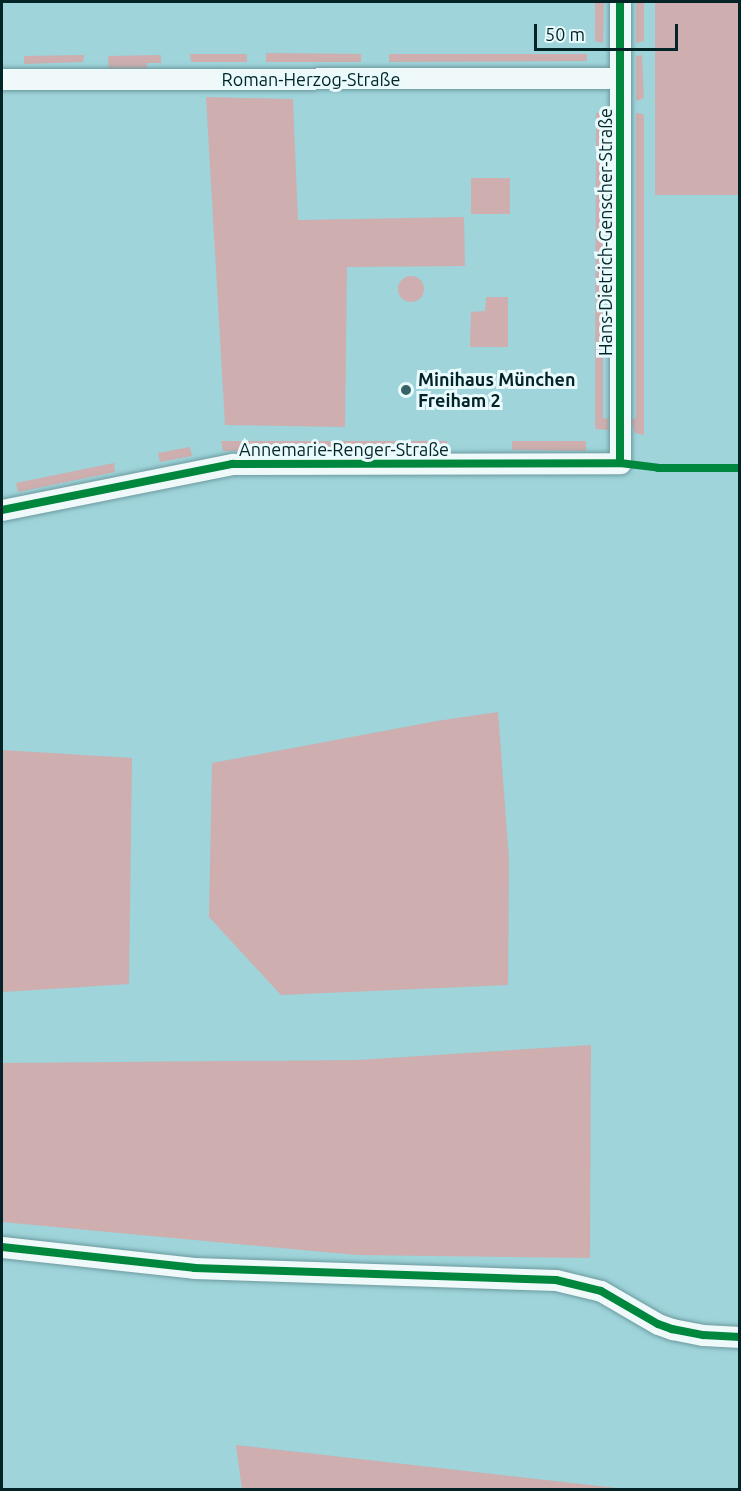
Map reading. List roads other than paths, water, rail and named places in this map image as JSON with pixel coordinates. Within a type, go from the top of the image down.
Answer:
[{"type":"street","name":"Hans-Dietrich-Genscher-Straße","points":[[620,2],[620,463]]},
{"type":"street","name":"Roman-Herzog-Straße","points":[[2,79],[620,78]]},
{"type":"street","name":"Annemarie-Renger-Straße","points":[[2,510],[232,464],[620,463]]},
{"type":"street","points":[[2,1247],[194,1268],[556,1280],[601,1291],[650,1320],[672,1329],[703,1335],[740,1337]]},
{"type":"place","name":"Minihaus München Freiham 2","points":[[406,390]]}]
